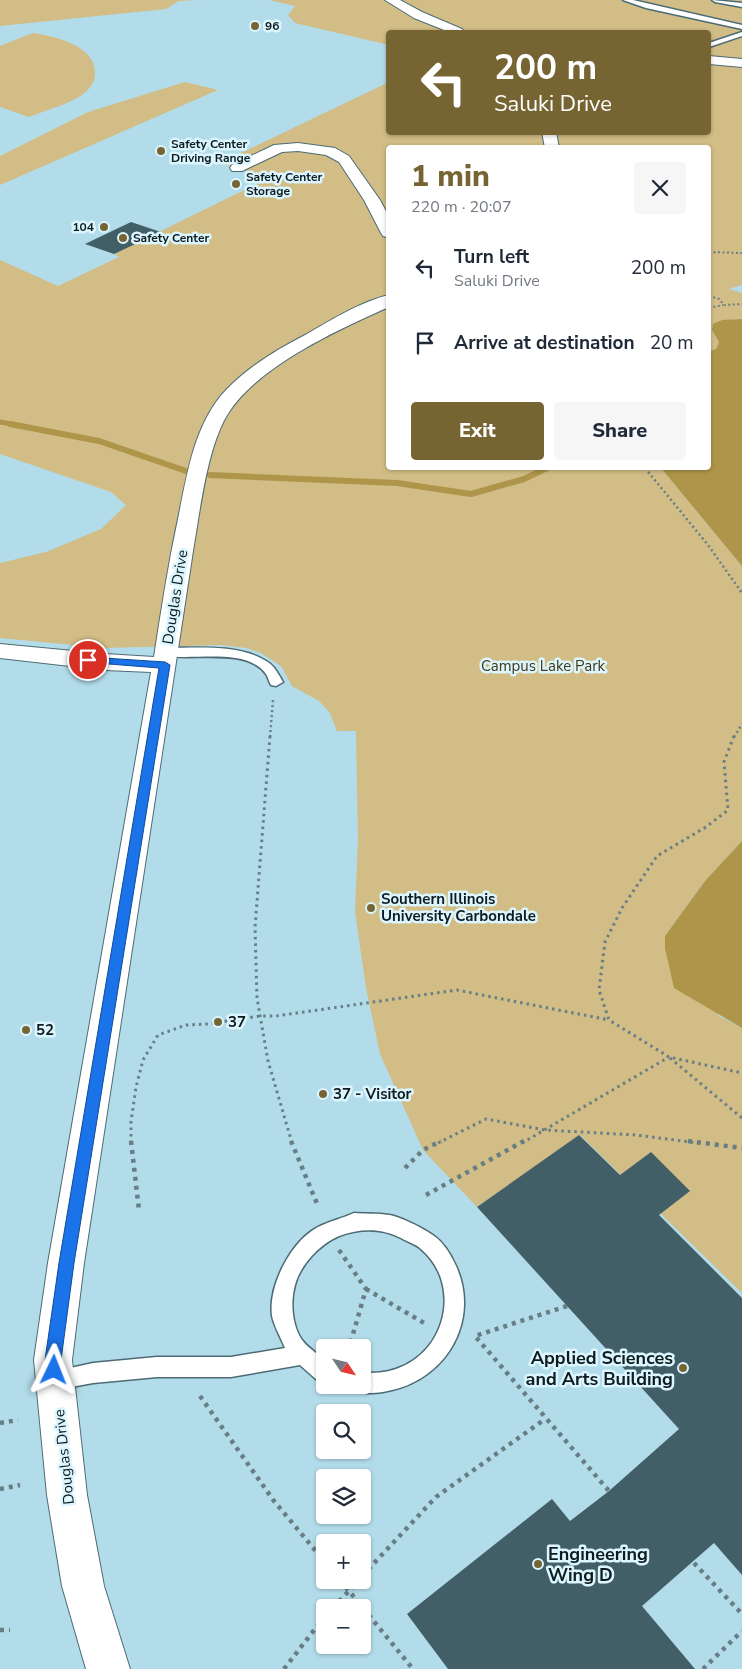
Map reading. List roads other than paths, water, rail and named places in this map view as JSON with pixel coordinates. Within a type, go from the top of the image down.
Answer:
[{"type":"street","points":[[391,0],[418,15],[453,30]]},
{"type":"street","points":[[711,60],[742,63]]},
{"type":"street","points":[[237,168],[279,148],[298,147],[330,151],[344,159],[372,200],[386,227]]},
{"type":"street","name":"Douglas Drive","points":[[108,1669],[83,1586],[67,1495],[53,1360],[66,1263],[166,659],[185,529],[205,446],[220,411],[245,381],[269,364],[339,324],[386,300]]},
{"type":"street","points":[[0,651],[105,662],[166,659]]},
{"type":"lane","points":[[626,0],[742,27]]},
{"type":"lane","points":[[715,0],[742,5]]},
{"type":"lane","points":[[711,44],[742,34]]},
{"type":"lane","points":[[166,659],[209,652],[250,659],[270,670],[276,682]]},
{"type":"lane","points":[[316,1367],[301,1355],[286,1330],[281,1303],[287,1275],[301,1252],[315,1238],[330,1230],[349,1223],[378,1222],[397,1225],[414,1233],[429,1244],[441,1258],[450,1274],[455,1292],[455,1310],[451,1329],[442,1347],[424,1365],[401,1379],[371,1384]]},
{"type":"lane","points":[[55,1380],[93,1373],[157,1367],[231,1367],[301,1355]]},
{"type":"waterway","points":[[0,422],[17,425]]},
{"type":"waterway","points":[[10,424],[99,441],[186,471]]},
{"type":"waterway","points":[[210,475],[397,483],[471,494],[524,479],[543,470]]},
{"type":"place","name":"96","points":[[255,26]]},
{"type":"place","name":"Safety Center Driving Range","points":[[161,151]]},
{"type":"place","name":"Safety Center Storage","points":[[236,184]]},
{"type":"place","name":"104","points":[[104,227]]},
{"type":"place","name":"Safety Center","points":[[123,238]]},
{"type":"place","name":"Southern Illinois University Carbondale","points":[[371,908]]},
{"type":"place","name":"37","points":[[218,1022]]},
{"type":"place","name":"52","points":[[26,1030]]},
{"type":"place","name":"37 - Visitor","points":[[323,1094]]},
{"type":"place","name":"Applied Sciences and Arts Building","points":[[683,1368]]},
{"type":"place","name":"Engineering Wing D","points":[[538,1564]]},
{"type":"park label","name":"Campus Lake Park","points":[[543,666]]}]
